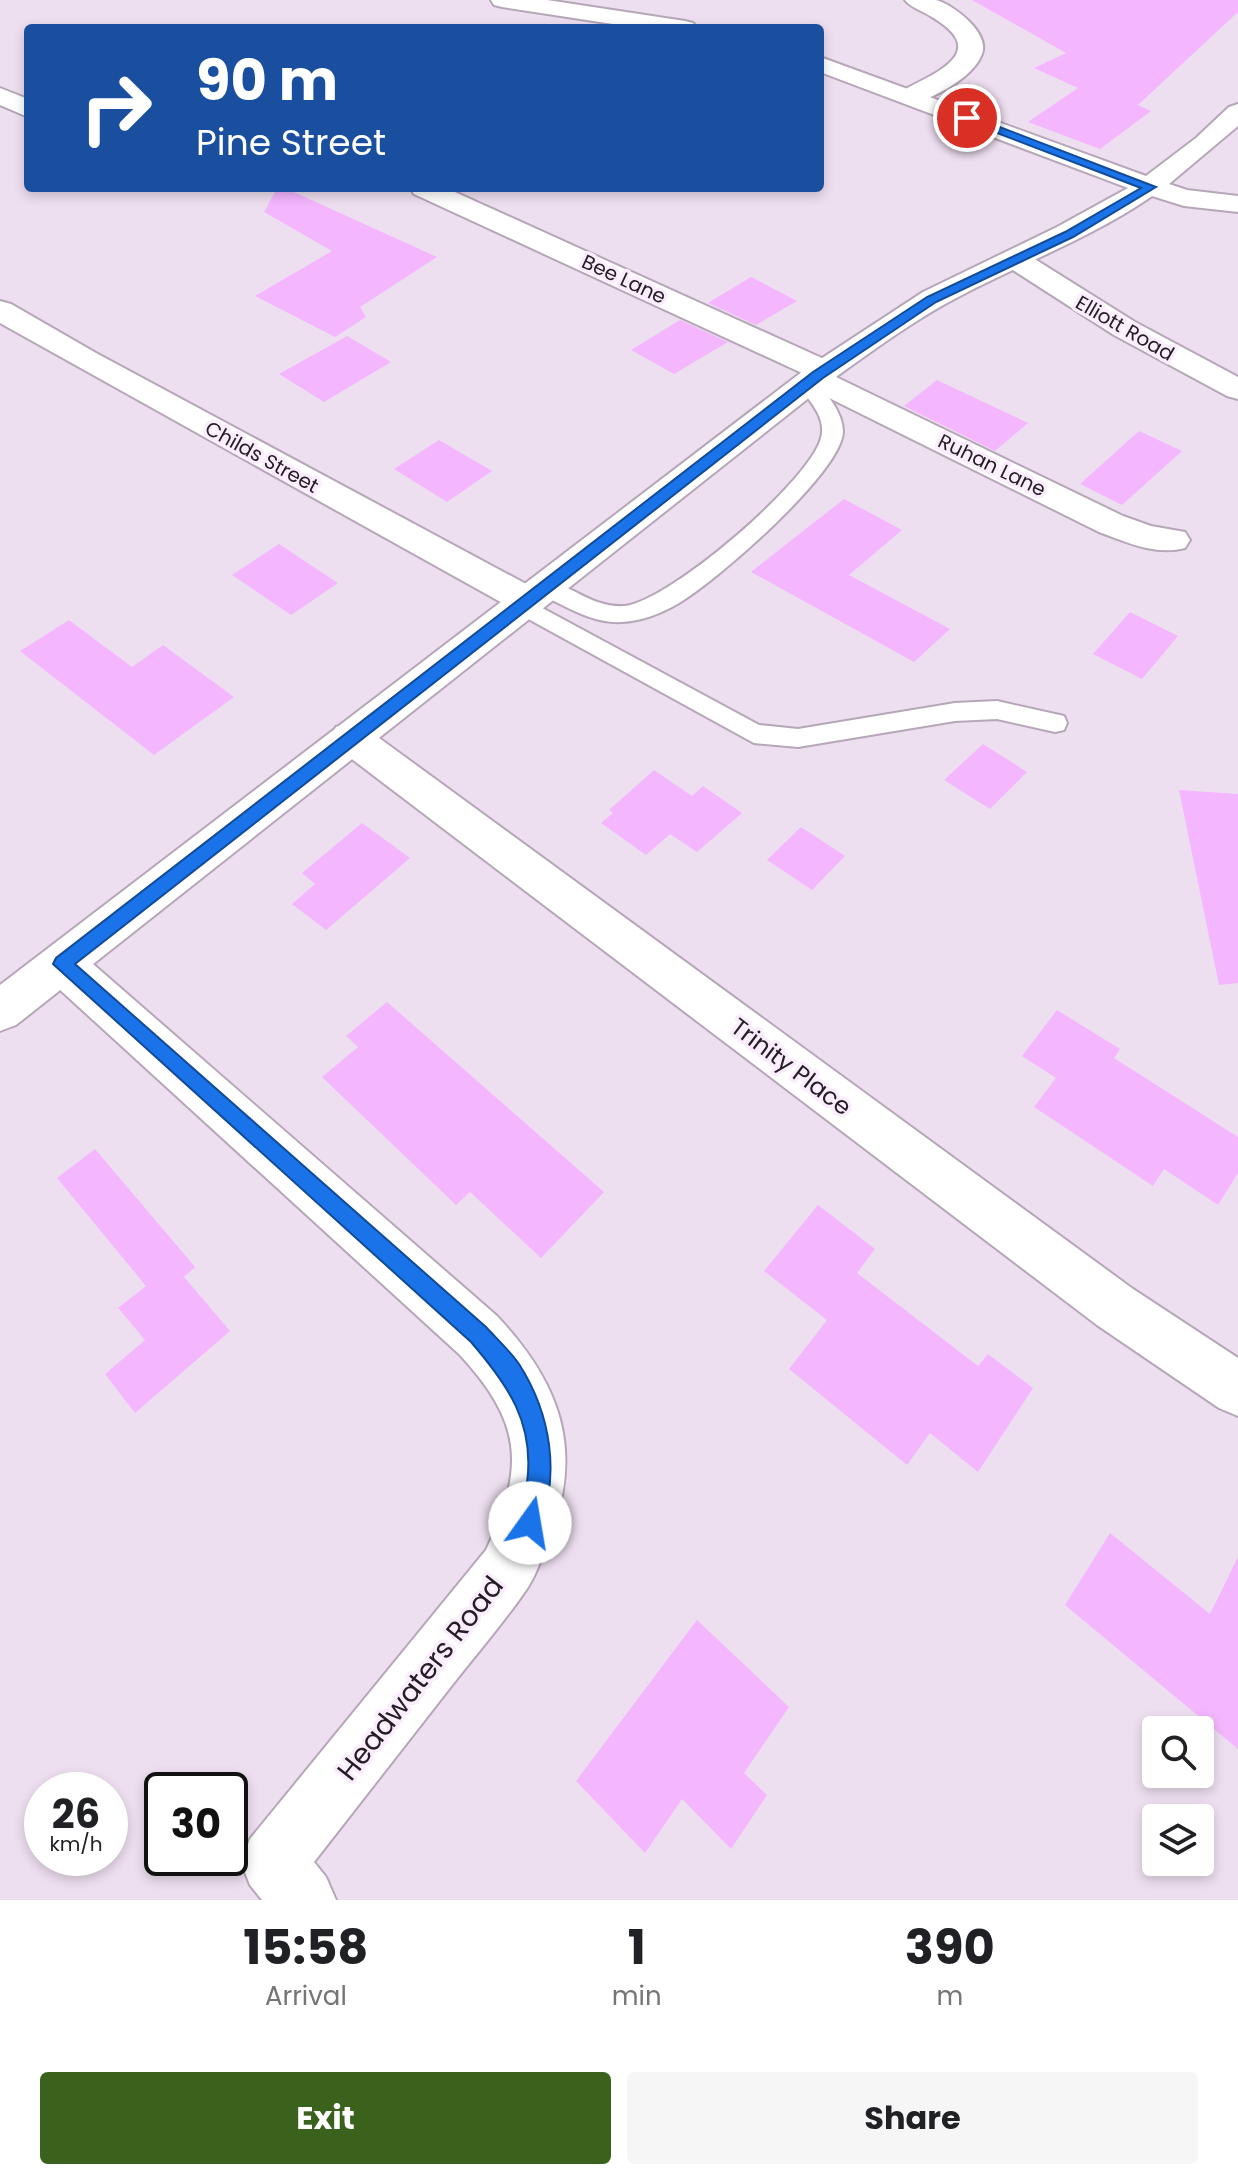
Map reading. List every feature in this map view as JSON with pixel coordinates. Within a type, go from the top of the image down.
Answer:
[{"type":"street","points":[[502,0],[659,24]]},
{"type":"street","points":[[911,96],[963,65],[971,48],[969,37],[956,22],[916,0]]},
{"type":"street","points":[[824,65],[1150,187],[1184,198],[1238,204]]},
{"type":"street","points":[[0,96],[24,107]]},
{"type":"street","points":[[0,1011],[815,378],[932,300],[1102,217],[1150,187],[1238,112]]},
{"type":"street","name":"Bee Lane","points":[[432,192],[815,378]]},
{"type":"street","name":"Elliott Road","points":[[1015,259],[1084,305],[1194,368],[1238,389]]},
{"type":"street","name":"Childs Street","points":[[0,310],[85,360],[530,597]]},
{"type":"street","name":"Ruhan Lane","points":[[815,378],[1111,524],[1147,537],[1173,540]]},
{"type":"street","name":"Trinity Place","points":[[350,737],[1115,1307],[1238,1389]]},
{"type":"street","name":"Headwaters Road","points":[[62,964],[478,1335],[510,1371],[529,1405],[539,1442],[539,1482],[530,1523],[506,1570],[273,1862],[303,1900]]},
{"type":"lane","points":[[530,597],[612,615],[650,607],[696,581],[808,476],[829,449],[832,437],[829,415],[815,378]]},
{"type":"lane","points":[[530,597],[754,734],[798,738],[969,711],[997,710],[1055,723]]},
{"type":"building","points":[[972,0],[1238,0],[1238,12],[1138,105],[1151,111],[1100,149],[1028,122],[1078,88],[1034,68],[1066,53]]},
{"type":"building","points":[[275,192],[294,192],[437,257],[360,307],[366,317],[335,337],[255,296],[332,251],[264,212]]},
{"type":"building","points":[[751,277],[797,301],[756,325],[708,303]]},
{"type":"building","points":[[680,320],[728,342],[674,374],[631,350]]},
{"type":"building","points":[[347,336],[391,362],[324,402],[279,374]]},
{"type":"building","points":[[937,380],[1028,423],[995,451],[904,406]]},
{"type":"building","points":[[1139,431],[1182,451],[1122,505],[1080,484]]},
{"type":"building","points":[[439,440],[492,471],[447,502],[394,469]]},
{"type":"building","points":[[844,499],[902,530],[849,575],[950,629],[914,662],[751,572]]},
{"type":"building","points":[[279,544],[338,583],[291,615],[232,575]]},
{"type":"building","points":[[1130,612],[1178,636],[1142,679],[1093,654]]},
{"type":"building","points":[[69,620],[132,667],[163,645],[234,697],[154,755],[20,651]]},
{"type":"building","points":[[983,744],[1027,772],[990,809],[944,780]]},
{"type":"building","points":[[654,770],[692,796],[703,786],[742,813],[697,852],[670,834],[646,855],[601,823],[613,813],[609,810]]},
{"type":"building","points":[[1179,790],[1238,794],[1238,983],[1219,985]]},
{"type":"building","points":[[362,823],[410,858],[326,930],[292,904],[315,884],[302,873]]},
{"type":"building","points":[[801,827],[845,856],[812,890],[767,860]]},
{"type":"building","points":[[387,1002],[604,1192],[541,1258],[470,1192],[456,1205],[322,1077],[358,1047],[346,1036]]},
{"type":"building","points":[[1057,1010],[1120,1049],[1114,1058],[1238,1137],[1238,1173],[1218,1205],[1164,1169],[1153,1186],[1034,1107],[1056,1078],[1022,1056]]},
{"type":"building","points":[[95,1149],[195,1267],[184,1277],[230,1331],[135,1413],[105,1374],[145,1340],[118,1308],[146,1286],[57,1178]]},
{"type":"building","points":[[818,1205],[875,1249],[857,1273],[978,1366],[988,1354],[1033,1388],[978,1472],[930,1433],[907,1465],[789,1369],[827,1320],[764,1271]]},
{"type":"building","points":[[1110,1533],[1210,1614],[1238,1557],[1238,1749],[1214,1729],[1214,1716],[1198,1716],[1065,1605]]},
{"type":"building","points":[[697,1620],[789,1707],[744,1773],[767,1795],[731,1849],[682,1799],[645,1853],[576,1781]]},
{"type":"route","points":[[530,1523],[539,1482],[539,1442],[529,1405],[510,1371],[478,1335],[62,964],[818,375],[951,289],[1069,234],[1150,187],[967,118]]}]
